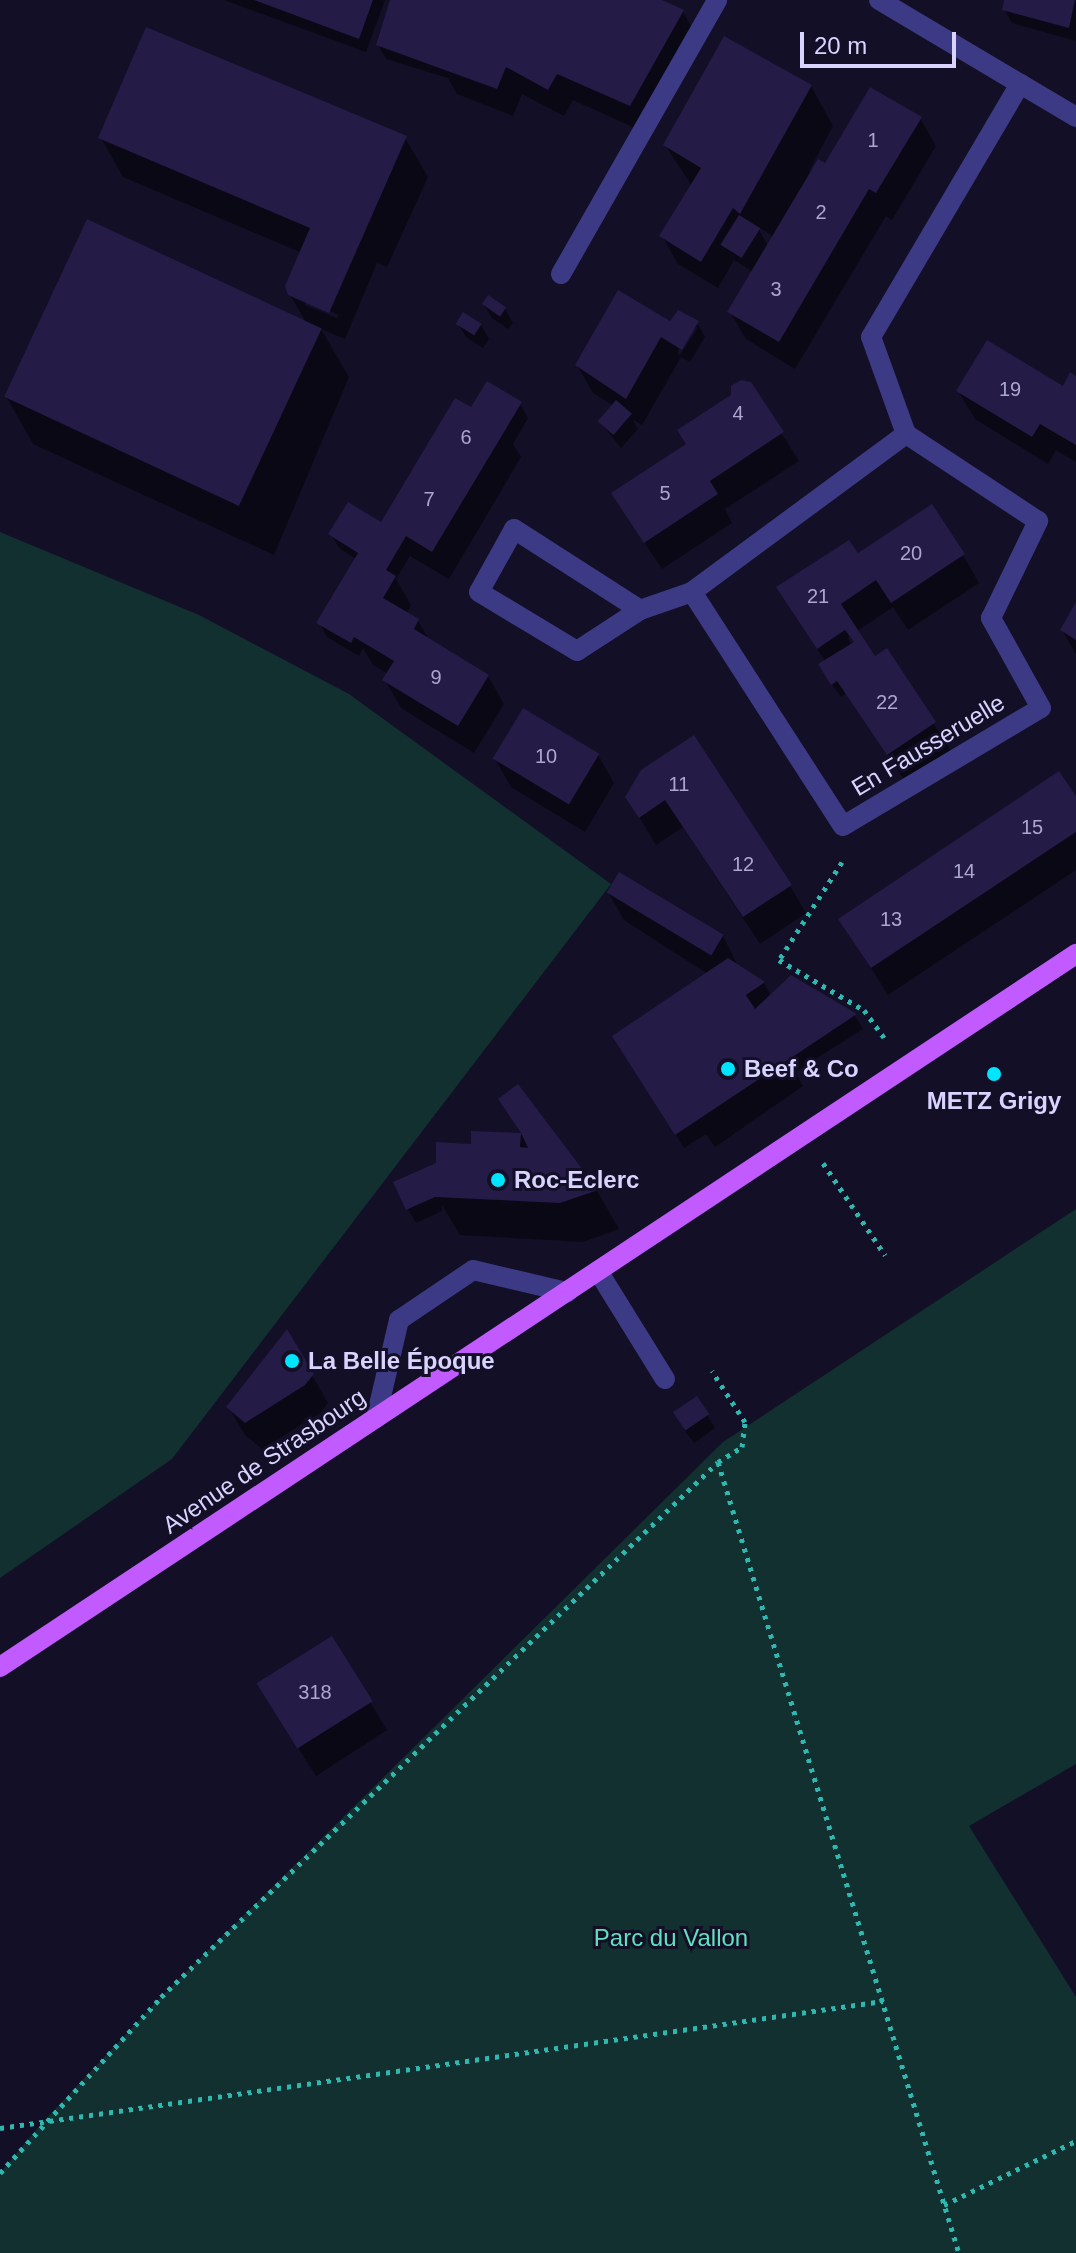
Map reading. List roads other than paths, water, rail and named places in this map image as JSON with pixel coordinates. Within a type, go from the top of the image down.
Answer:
[{"type":"main road","name":"Avenue de Strasbourg","points":[[0,1667],[904,1065],[1076,954]]},
{"type":"street","points":[[561,274],[717,0]]},
{"type":"street","points":[[879,0],[1076,117]]},
{"type":"street","points":[[640,610],[514,529],[479,592],[577,651],[640,610],[692,592],[906,434],[871,337],[1020,84]]},
{"type":"street","name":"En Fausseruelle","points":[[692,592],[843,826],[1041,708],[991,618],[1038,521],[906,434]]},
{"type":"street","points":[[376,1418],[399,1320],[473,1270],[567,1292]]},
{"type":"street","points":[[598,1271],[665,1379]]},
{"type":"place","name":"Beef & Co","points":[[728,1069]]},
{"type":"place","name":"METZ Grigy","points":[[994,1074]]},
{"type":"place","name":"Roc-Eclerc","points":[[498,1180]]},
{"type":"place","name":"La Belle Époque","points":[[292,1361]]},
{"type":"park label","name":"Parc du Vallon","points":[[671,1938]]}]
